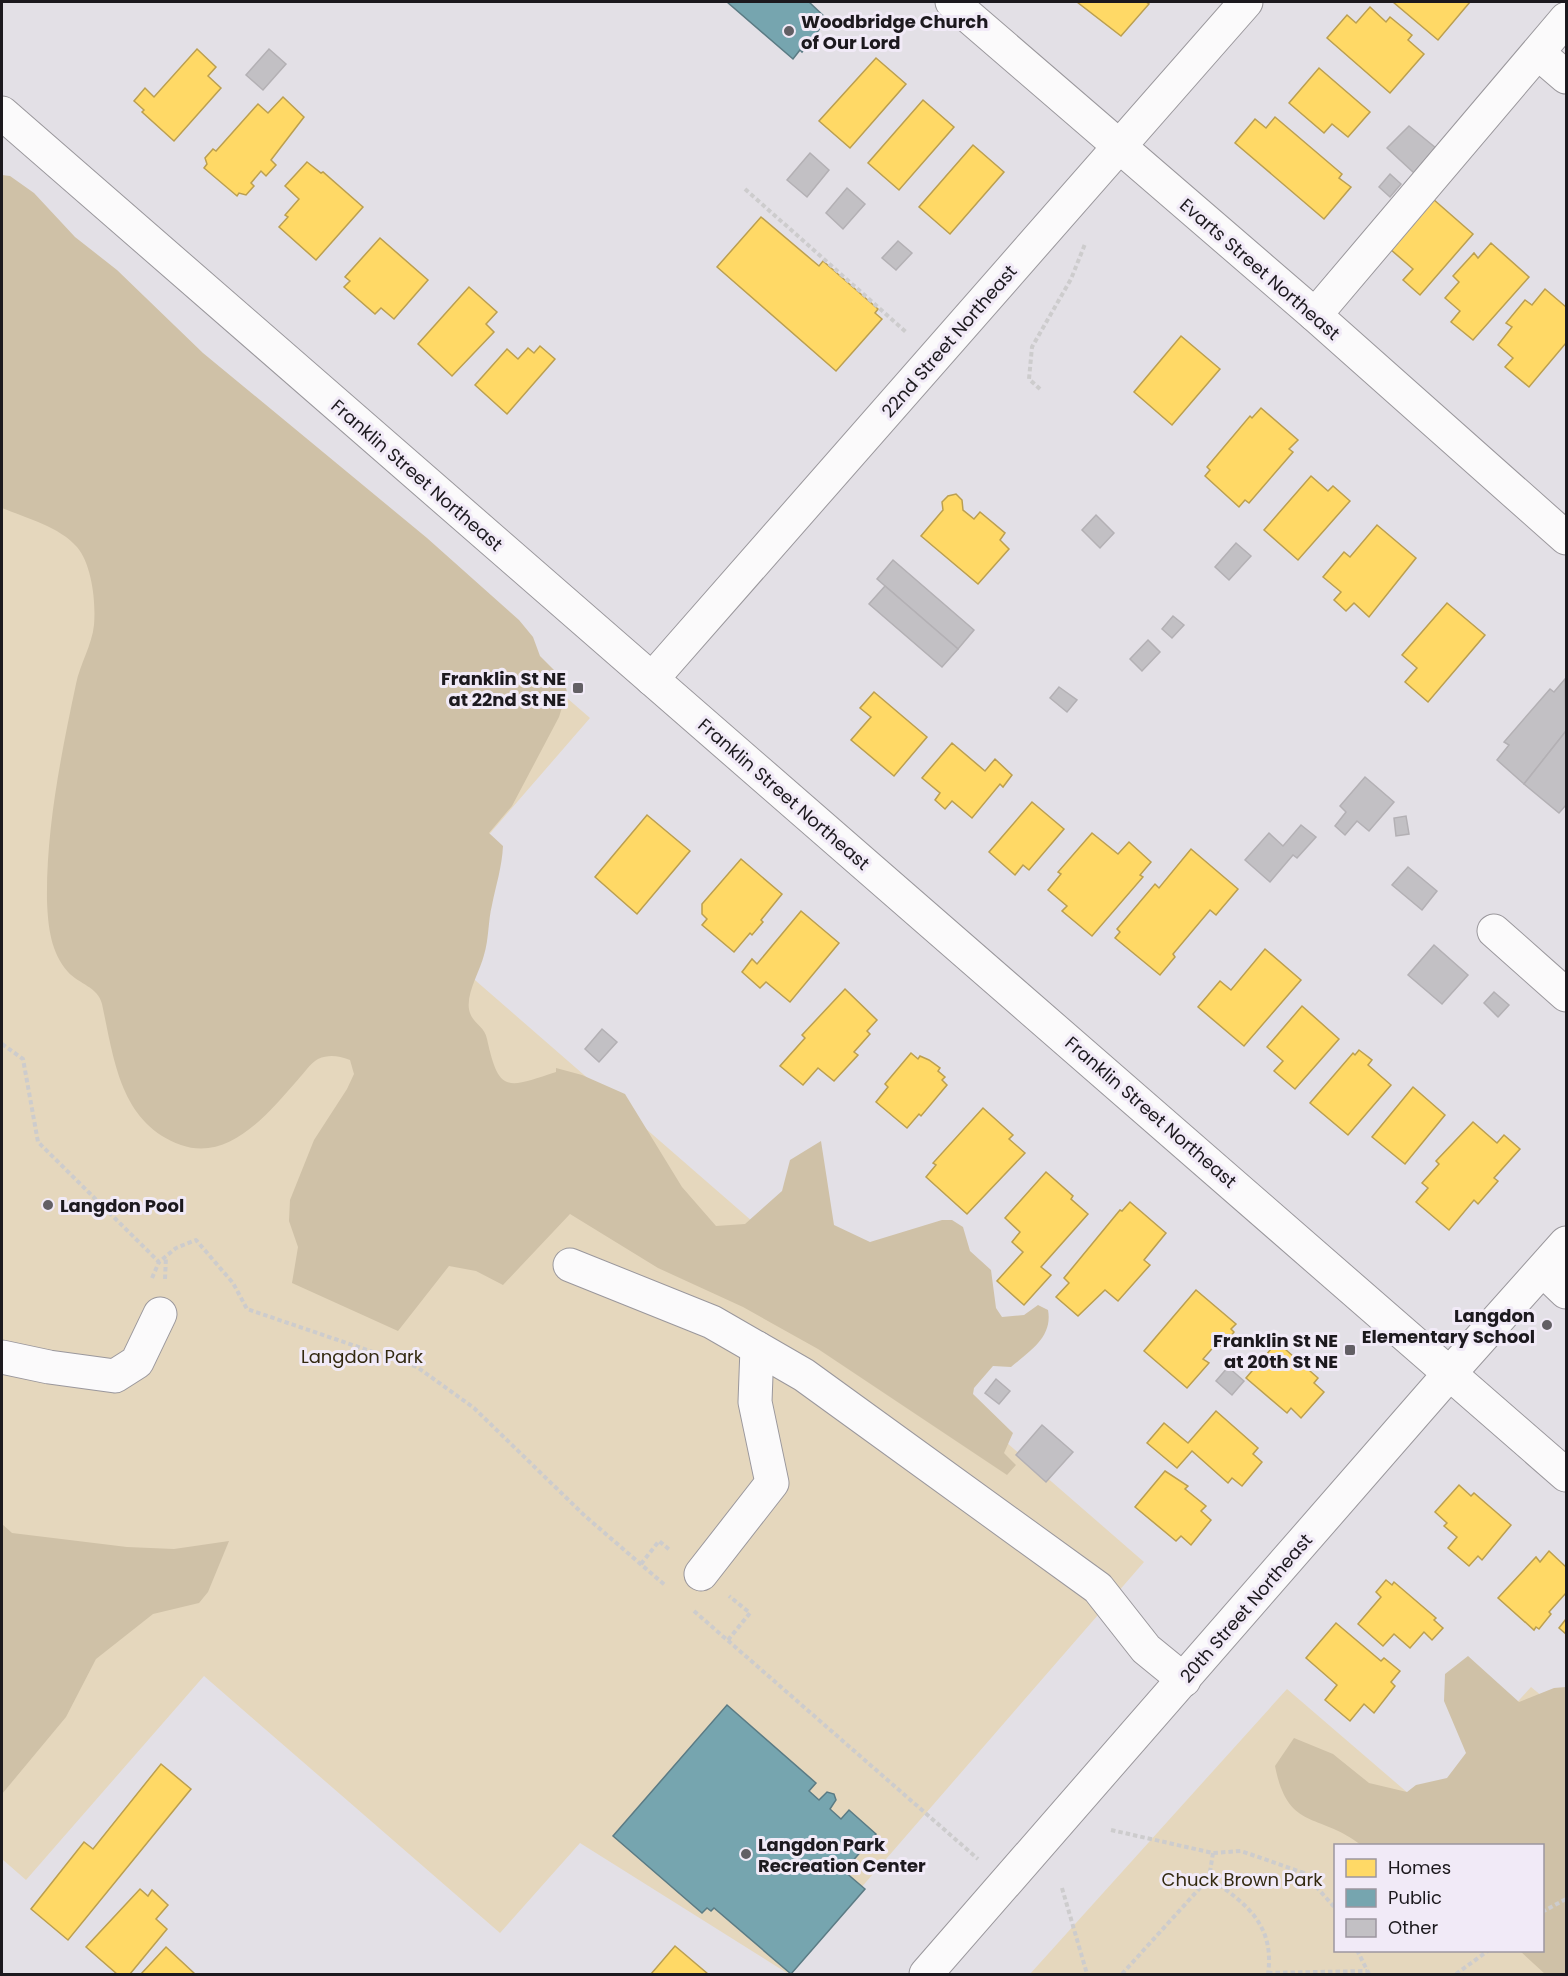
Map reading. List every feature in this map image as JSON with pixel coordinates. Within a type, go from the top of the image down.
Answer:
[{"type":"street","name":"Evarts Street Northeast","points":[[952,2],[1315,315],[1566,538]]},
{"type":"street","name":"22nd Street Northeast","points":[[652,679],[1246,2]]},
{"type":"street","points":[[1315,315],[1566,19]]},
{"type":"street","points":[[1538,53],[1566,77]]},
{"type":"street","name":"Franklin Street Northeast","points":[[2,113],[1566,1475]]},
{"type":"street","points":[[1494,931],[1566,994]]},
{"type":"street","name":"20th Street Northeast","points":[[926,1974],[1450,1372],[1566,1243]]},
{"type":"street","points":[[570,1265],[712,1322],[804,1375],[1098,1588],[1146,1649],[1184,1680]]},
{"type":"street","points":[[1543,1270],[1566,1292]]},
{"type":"street","points":[[2,1357],[49,1367],[115,1376],[137,1362],[160,1314]]},
{"type":"street","points":[[701,1574],[772,1483],[756,1402],[757,1348]]},
{"type":"path","points":[[744,189],[909,334]]},
{"type":"path","points":[[1040,389],[1029,379],[1032,348],[1071,279],[1088,236]]},
{"type":"path","points":[[2,1044],[23,1059],[38,1142],[159,1263]]},
{"type":"path","points":[[150,1282],[159,1263],[176,1248],[196,1240],[233,1283],[247,1309],[417,1367],[474,1408],[585,1516],[667,1587]]},
{"type":"path","points":[[693,1610],[955,1839]]},
{"type":"path","points":[[1111,1830],[1213,1853],[1241,1851],[1304,1873],[1334,1908]]},
{"type":"path","points":[[1122,1974],[1209,1878],[1213,1853]]},
{"type":"path","points":[[1209,1878],[1241,1899],[1256,1916],[1266,1940],[1269,1957],[1268,1973],[1368,1973],[1358,1952]]},
{"type":"path","points":[[1062,1888],[1087,1974]]},
{"type":"path","points":[[1544,1911],[1566,1899]]},
{"type":"path","points":[[1456,1974],[1487,1952]]},
{"type":"green space","name":"Langdon Park","points":[[2,207],[590,718],[421,913],[422,934],[1144,1562],[787,1973],[580,1843],[500,1933],[204,1676],[26,1880],[2,1859]]},
{"type":"green space","name":"Chuck Brown Park","points":[[1531,1687],[1566,1716],[1566,1974],[1030,1974],[1287,1689],[1423,1806]]},
{"type":"shaded area","points":[[2,175],[10,176],[34,193],[75,237],[117,270],[203,353],[427,538],[519,620],[533,637],[540,656],[564,680],[567,692],[559,717],[512,806],[489,833],[503,846],[486,949],[471,992],[469,1006],[470,1013],[486,1035],[491,1057],[501,1078],[516,1083],[556,1072],[556,1068],[582,1075],[625,1094],[682,1187],[716,1226],[745,1224],[782,1191],[790,1160],[821,1141],[834,1225],[870,1242],[942,1220],[952,1220],[963,1227],[970,1251],[991,1270],[996,1308],[1002,1317],[1024,1315],[1038,1305],[1048,1310],[1047,1328],[1038,1343],[1011,1367],[993,1366],[974,1388],[973,1394],[1013,1433],[1004,1453],[1016,1465],[1007,1475],[818,1349],[743,1307],[658,1268],[570,1214],[503,1285],[476,1271],[449,1266],[398,1331],[292,1283],[298,1247],[289,1221],[290,1200],[314,1140],[354,1074],[350,1060],[330,1056],[315,1061],[259,1121],[231,1141],[215,1147],[198,1148],[181,1145],[161,1135],[132,1105],[116,1067],[100,998],[62,965],[54,948],[50,930],[47,874],[52,819],[76,684],[93,632],[94,606],[92,584],[86,564],[77,547],[52,529],[2,508]]},
{"type":"shaded area","points":[[2,1524],[12,1533],[127,1547],[174,1549],[229,1541],[208,1592],[199,1603],[153,1614],[96,1659],[66,1717],[2,1794]]},
{"type":"shaded area","points":[[1468,1656],[1519,1702],[1554,1688],[1566,1687],[1566,1974],[1545,1974],[1521,1952],[1544,1952],[1544,1844],[1360,1844],[1297,1811],[1288,1802],[1281,1787],[1275,1766],[1294,1738],[1333,1754],[1369,1783],[1407,1792],[1416,1785],[1447,1778],[1466,1753],[1444,1701],[1445,1674]]},
{"type":"building: Homes","points":[[1077,2],[1146,2],[1149,4],[1121,36]]},
{"type":"building: Homes","points":[[1393,2],[1470,2],[1438,40]]},
{"type":"building: Homes","points":[[1370,7],[1386,22],[1390,17],[1412,35],[1408,40],[1424,54],[1390,93],[1327,38],[1347,15],[1356,23]]},
{"type":"building: Homes","points":[[197,49],[216,67],[208,76],[221,88],[174,141],[142,112],[144,110],[134,101],[145,88],[154,97]]},
{"type":"building: Homes","points":[[876,58],[906,84],[850,148],[819,121]]},
{"type":"building: Homes","points":[[1319,68],[1370,112],[1348,137],[1332,124],[1324,133],[1289,103]]},
{"type":"building: Homes","points":[[283,97],[304,117],[271,160],[276,165],[266,176],[261,171],[251,183],[254,186],[246,195],[239,193],[237,196],[204,168],[207,164],[205,158],[213,149],[216,151],[258,104],[268,113]]},
{"type":"building: Homes","points":[[923,100],[954,127],[899,190],[868,163]]},
{"type":"building: Homes","points":[[1275,117],[1342,174],[1339,178],[1351,187],[1324,219],[1235,143],[1255,119],[1266,128]]},
{"type":"building: Homes","points":[[973,145],[1004,172],[950,234],[919,207]]},
{"type":"building: Homes","points":[[307,162],[321,173],[323,172],[363,207],[316,260],[279,227],[288,217],[285,215],[299,199],[285,186]]},
{"type":"building: Homes","points":[[1433,199],[1473,234],[1420,295],[1403,280],[1413,269],[1390,249]]},
{"type":"building: Homes","points":[[761,217],[819,266],[823,261],[878,309],[875,313],[882,319],[836,371],[717,267]]},
{"type":"building: Homes","points":[[380,238],[428,280],[394,319],[381,308],[375,314],[344,287],[350,281],[345,277]]},
{"type":"building: Homes","points":[[1491,243],[1529,277],[1473,340],[1451,322],[1460,311],[1445,298],[1459,282],[1453,276],[1474,253],[1478,258]]},
{"type":"building: Homes","points":[[469,287],[497,312],[486,324],[494,332],[452,376],[418,344]]},
{"type":"building: Homes","points":[[1545,289],[1566,307],[1566,343],[1529,387],[1505,367],[1513,358],[1498,345],[1512,327],[1506,323],[1525,300],[1532,305]]},
{"type":"building: Homes","points":[[1181,336],[1220,369],[1172,425],[1134,392]]},
{"type":"building: Homes","points":[[540,346],[555,359],[507,414],[475,385],[507,349],[518,359],[528,348],[534,353]]},
{"type":"building: Homes","points":[[1261,408],[1298,440],[1289,449],[1293,452],[1249,503],[1245,500],[1239,507],[1205,476],[1210,470],[1207,467],[1250,416],[1252,418]]},
{"type":"building: Homes","points":[[1311,476],[1328,491],[1333,486],[1350,501],[1298,560],[1264,530]]},
{"type":"building: Homes","points":[[956,494],[962,500],[963,510],[974,519],[980,512],[1005,533],[1000,540],[1009,549],[978,584],[921,536],[943,510],[942,502],[948,496]]},
{"type":"building: Homes","points":[[1377,525],[1416,558],[1369,617],[1354,603],[1346,611],[1334,600],[1341,592],[1323,577],[1344,552],[1350,557]]},
{"type":"building: Homes","points":[[1447,603],[1485,635],[1428,702],[1405,682],[1417,668],[1402,655]]},
{"type":"building: Homes","points":[[874,692],[927,737],[894,776],[851,740],[871,717],[860,708]]},
{"type":"building: Homes","points":[[952,743],[985,771],[995,759],[1012,775],[1003,787],[1000,784],[972,818],[952,801],[945,809],[935,800],[940,793],[922,778]]},
{"type":"building: Homes","points":[[1032,802],[1064,829],[1029,870],[1023,865],[1015,875],[989,852]]},
{"type":"building: Homes","points":[[647,815],[690,851],[637,914],[595,877]]},
{"type":"building: Homes","points":[[1092,833],[1118,854],[1129,842],[1151,862],[1140,875],[1143,877],[1092,936],[1062,911],[1067,906],[1048,890],[1061,874],[1058,872]]},
{"type":"building: Homes","points":[[1191,849],[1238,889],[1216,915],[1210,910],[1173,954],[1175,957],[1160,975],[1115,938],[1120,932],[1117,929],[1155,884],[1159,888]]},
{"type":"building: Homes","points":[[741,859],[782,894],[761,920],[763,922],[734,952],[702,925],[707,919],[702,914],[702,904]]},
{"type":"building: Homes","points":[[801,911],[839,943],[790,1002],[766,982],[760,988],[742,972],[752,959],[757,964]]},
{"type":"building: Homes","points":[[1265,949],[1301,980],[1244,1046],[1198,1007],[1220,981],[1231,990]]},
{"type":"building: Homes","points":[[845,989],[877,1020],[867,1031],[870,1034],[854,1052],[858,1055],[834,1081],[818,1068],[803,1085],[780,1066],[805,1038],[802,1035]]},
{"type":"building: Homes","points":[[1302,1006],[1339,1039],[1295,1089],[1274,1071],[1283,1061],[1267,1047]]},
{"type":"building: Homes","points":[[1359,1050],[1372,1060],[1368,1065],[1391,1085],[1348,1135],[1310,1103],[1353,1053],[1355,1055]]},
{"type":"building: Homes","points":[[911,1053],[918,1059],[920,1056],[940,1068],[938,1071],[945,1077],[942,1080],[947,1085],[921,1116],[919,1114],[907,1128],[876,1102],[888,1087],[885,1084]]},
{"type":"building: Homes","points":[[1413,1087],[1445,1115],[1405,1164],[1372,1137]]},
{"type":"building: Homes","points":[[983,1108],[1013,1135],[1009,1139],[1025,1153],[967,1214],[926,1177],[936,1165],[933,1163]]},
{"type":"building: Homes","points":[[1473,1122],[1497,1143],[1504,1135],[1520,1149],[1494,1178],[1498,1181],[1478,1204],[1474,1200],[1449,1230],[1416,1202],[1428,1188],[1422,1183],[1439,1164],[1436,1161]]},
{"type":"building: Homes","points":[[1046,1172],[1073,1196],[1071,1199],[1088,1214],[1041,1267],[1051,1275],[1024,1305],[997,1281],[1023,1252],[1012,1242],[1020,1232],[1005,1218]]},
{"type":"building: Homes","points":[[1130,1202],[1166,1233],[1144,1260],[1150,1265],[1118,1301],[1105,1290],[1078,1316],[1056,1297],[1069,1283],[1064,1278],[1120,1210],[1122,1211]]},
{"type":"building: Homes","points":[[1196,1290],[1236,1324],[1231,1329],[1234,1332],[1222,1347],[1217,1343],[1203,1359],[1209,1363],[1187,1388],[1144,1351]]},
{"type":"building: Homes","points":[[1277,1342],[1318,1378],[1314,1383],[1324,1392],[1301,1418],[1291,1408],[1287,1413],[1246,1378]]},
{"type":"building: Homes","points":[[1216,1411],[1258,1448],[1253,1454],[1262,1462],[1242,1486],[1232,1478],[1228,1483],[1192,1451],[1177,1468],[1147,1443],[1164,1423],[1188,1443]]},
{"type":"building: Homes","points":[[1165,1471],[1188,1486],[1185,1489],[1206,1506],[1201,1511],[1211,1520],[1191,1545],[1181,1536],[1176,1541],[1135,1507]]},
{"type":"building: Homes","points":[[1459,1485],[1471,1496],[1474,1493],[1511,1525],[1482,1560],[1478,1556],[1469,1566],[1448,1548],[1457,1537],[1444,1526],[1447,1523],[1435,1512]]},
{"type":"building: Homes","points":[[1549,1551],[1566,1567],[1566,1593],[1549,1612],[1551,1614],[1539,1629],[1536,1627],[1534,1630],[1498,1598],[1536,1557],[1540,1562]]},
{"type":"building: Homes","points":[[1386,1580],[1392,1585],[1394,1582],[1436,1618],[1434,1620],[1443,1628],[1432,1640],[1424,1632],[1410,1648],[1394,1634],[1383,1646],[1358,1624],[1381,1597],[1376,1592]]},
{"type":"building: Homes","points":[[1566,1619],[1566,1634],[1559,1628]]},
{"type":"building: Homes","points":[[1336,1623],[1381,1661],[1384,1658],[1400,1671],[1391,1682],[1395,1686],[1374,1713],[1364,1704],[1350,1721],[1325,1700],[1337,1685],[1306,1658]]},
{"type":"building: Homes","points":[[161,1764],[191,1789],[68,1940],[31,1909],[84,1842],[93,1849]]},
{"type":"building: Homes","points":[[140,1889],[148,1896],[152,1890],[168,1905],[156,1919],[167,1929],[130,1974],[117,1974],[86,1947]]},
{"type":"building: Homes","points":[[675,1946],[708,1974],[651,1974]]},
{"type":"building: Homes","points":[[166,1947],[195,1974],[141,1974]]},
{"type":"building: Public","name":"Woodbridge Church of Our Lord","points":[[727,2],[809,2],[827,19],[802,52],[800,50],[793,59]]},
{"type":"building: Public","name":"Langdon Park Recreation Center","points":[[727,1705],[816,1783],[809,1791],[819,1800],[827,1792],[834,1794],[836,1800],[830,1809],[841,1819],[849,1810],[876,1834],[844,1871],[865,1889],[791,1974],[714,1908],[711,1911],[707,1908],[702,1913],[613,1836]]},
{"type":"building: Other","points":[[269,49],[286,64],[263,90],[246,75]]},
{"type":"building: Other","points":[[1409,126],[1436,148],[1414,173],[1387,148]]},
{"type":"building: Other","points":[[810,153],[829,170],[807,197],[787,180]]},
{"type":"building: Other","points":[[1390,174],[1401,184],[1390,197],[1379,187]]},
{"type":"building: Other","points":[[847,188],[865,204],[843,229],[826,213]]},
{"type":"building: Other","points":[[898,241],[912,253],[896,270],[882,258]]},
{"type":"building: Other","points":[[1096,515],[1114,533],[1100,548],[1082,530]]},
{"type":"building: Other","points":[[1236,543],[1251,556],[1229,580],[1215,567]]},
{"type":"building: Other","points":[[893,560],[974,630],[958,649],[877,579]]},
{"type":"building: Other","points":[[885,586],[958,649],[942,667],[869,604]]},
{"type":"building: Other","points":[[1173,616],[1184,625],[1172,638],[1162,629]]},
{"type":"building: Other","points":[[1148,640],[1160,652],[1142,671],[1130,659]]},
{"type":"building: Other","points":[[1565,679],[1566,731],[1524,784],[1497,760],[1509,745],[1504,742],[1550,689],[1554,692]]},
{"type":"building: Other","points":[[1059,687],[1077,700],[1067,712],[1050,698]]},
{"type":"building: Other","points":[[1566,731],[1566,805],[1559,813],[1524,784]]},
{"type":"building: Other","points":[[1365,777],[1394,802],[1369,831],[1357,821],[1345,835],[1335,826],[1346,812],[1340,806]]},
{"type":"building: Other","points":[[1406,816],[1409,834],[1396,836],[1394,818]]},
{"type":"building: Other","points":[[1301,825],[1316,837],[1297,858],[1293,855],[1270,882],[1245,860],[1269,833],[1283,846]]},
{"type":"building: Other","points":[[1408,867],[1437,891],[1422,910],[1392,885]]},
{"type":"building: Other","points":[[1434,945],[1468,975],[1442,1004],[1408,975]]},
{"type":"building: Other","points":[[1494,992],[1509,1005],[1498,1017],[1484,1003]]},
{"type":"building: Other","points":[[602,1029],[617,1042],[599,1062],[585,1049]]},
{"type":"building: Other","points":[[1228,1367],[1244,1381],[1232,1395],[1216,1381]]},
{"type":"building: Other","points":[[996,1379],[1010,1391],[999,1404],[985,1393]]},
{"type":"building: Other","points":[[1042,1425],[1073,1452],[1046,1482],[1016,1455]]},
{"type":"place","name":"Woodbridge Church of Our Lord","points":[[789,31]]},
{"type":"place","name":"Franklin St NE at 22nd St NE","points":[[578,688]]},
{"type":"place","name":"Langdon Pool","points":[[48,1205]]},
{"type":"place","name":"Langdon Elementary School","points":[[1547,1325]]},
{"type":"place","name":"Franklin St NE at 20th St NE","points":[[1350,1350]]},
{"type":"place","name":"Langdon Park Recreation Center","points":[[746,1854]]}]
